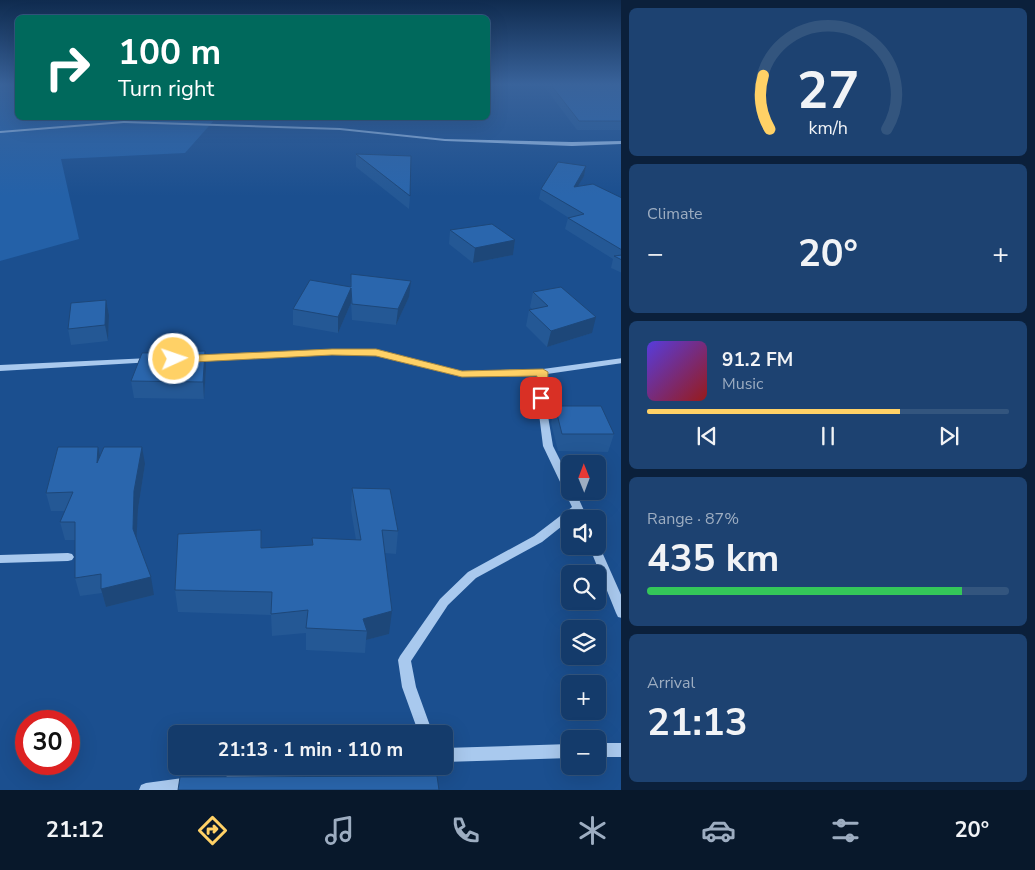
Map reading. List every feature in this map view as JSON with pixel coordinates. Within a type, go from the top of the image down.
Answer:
[{"type":"street","points":[[0,132],[95,124],[154,122],[340,129],[445,140],[572,144],[621,142]]},
{"type":"street","points":[[184,359],[332,352],[376,353],[462,374],[543,372],[621,360]]},
{"type":"street","points":[[0,368],[164,360]]},
{"type":"street","points":[[543,372],[541,398],[548,446],[561,473]]},
{"type":"street","points":[[423,725],[409,687],[404,660],[420,636],[444,602],[472,575],[561,525]]},
{"type":"street","points":[[598,555],[621,613]]},
{"type":"street","points":[[0,559],[68,557]]},
{"type":"street","points":[[606,750],[621,750]]},
{"type":"street","points":[[453,755],[561,751]]},
{"type":"street","points":[[220,780],[261,775]]},
{"type":"street","points":[[146,790],[201,782]]},
{"type":"shaded area","points":[[0,122],[213,122],[185,153],[61,159],[79,239],[0,261]]},
{"type":"building","points":[[356,154],[411,156],[410,196]]},
{"type":"building","points":[[558,162],[586,166],[574,187],[593,184],[621,198],[621,249],[568,218],[584,214],[541,189]]},
{"type":"building","points":[[492,224],[515,240],[475,248],[450,230]]},
{"type":"building","points":[[351,274],[411,281],[398,309],[352,304],[351,288],[338,317],[293,309],[310,280],[351,287]]},
{"type":"building","points":[[561,287],[596,317],[551,331],[529,310],[548,306],[533,292]]},
{"type":"building","points":[[106,300],[105,325],[68,329],[71,303]]},
{"type":"building","points":[[205,351],[203,382],[131,381],[142,353]]},
{"type":"building","points":[[555,406],[601,406],[614,434],[562,434]]},
{"type":"building","points":[[58,447],[98,447],[97,463],[104,447],[142,447],[134,491],[133,529],[151,577],[101,589],[101,574],[75,578],[75,522],[60,522],[73,492],[46,493]]},
{"type":"building","points":[[352,488],[390,489],[398,531],[382,530],[392,611],[363,619],[367,631],[306,628],[308,610],[271,614],[272,592],[175,590],[178,534],[261,530],[261,548],[313,545],[312,538],[361,540]]},
{"type":"building","points":[[437,776],[439,790],[178,790],[180,777]]},
{"type":"route","points":[[174,359],[332,352],[376,353],[462,374],[543,372],[541,398]]}]
